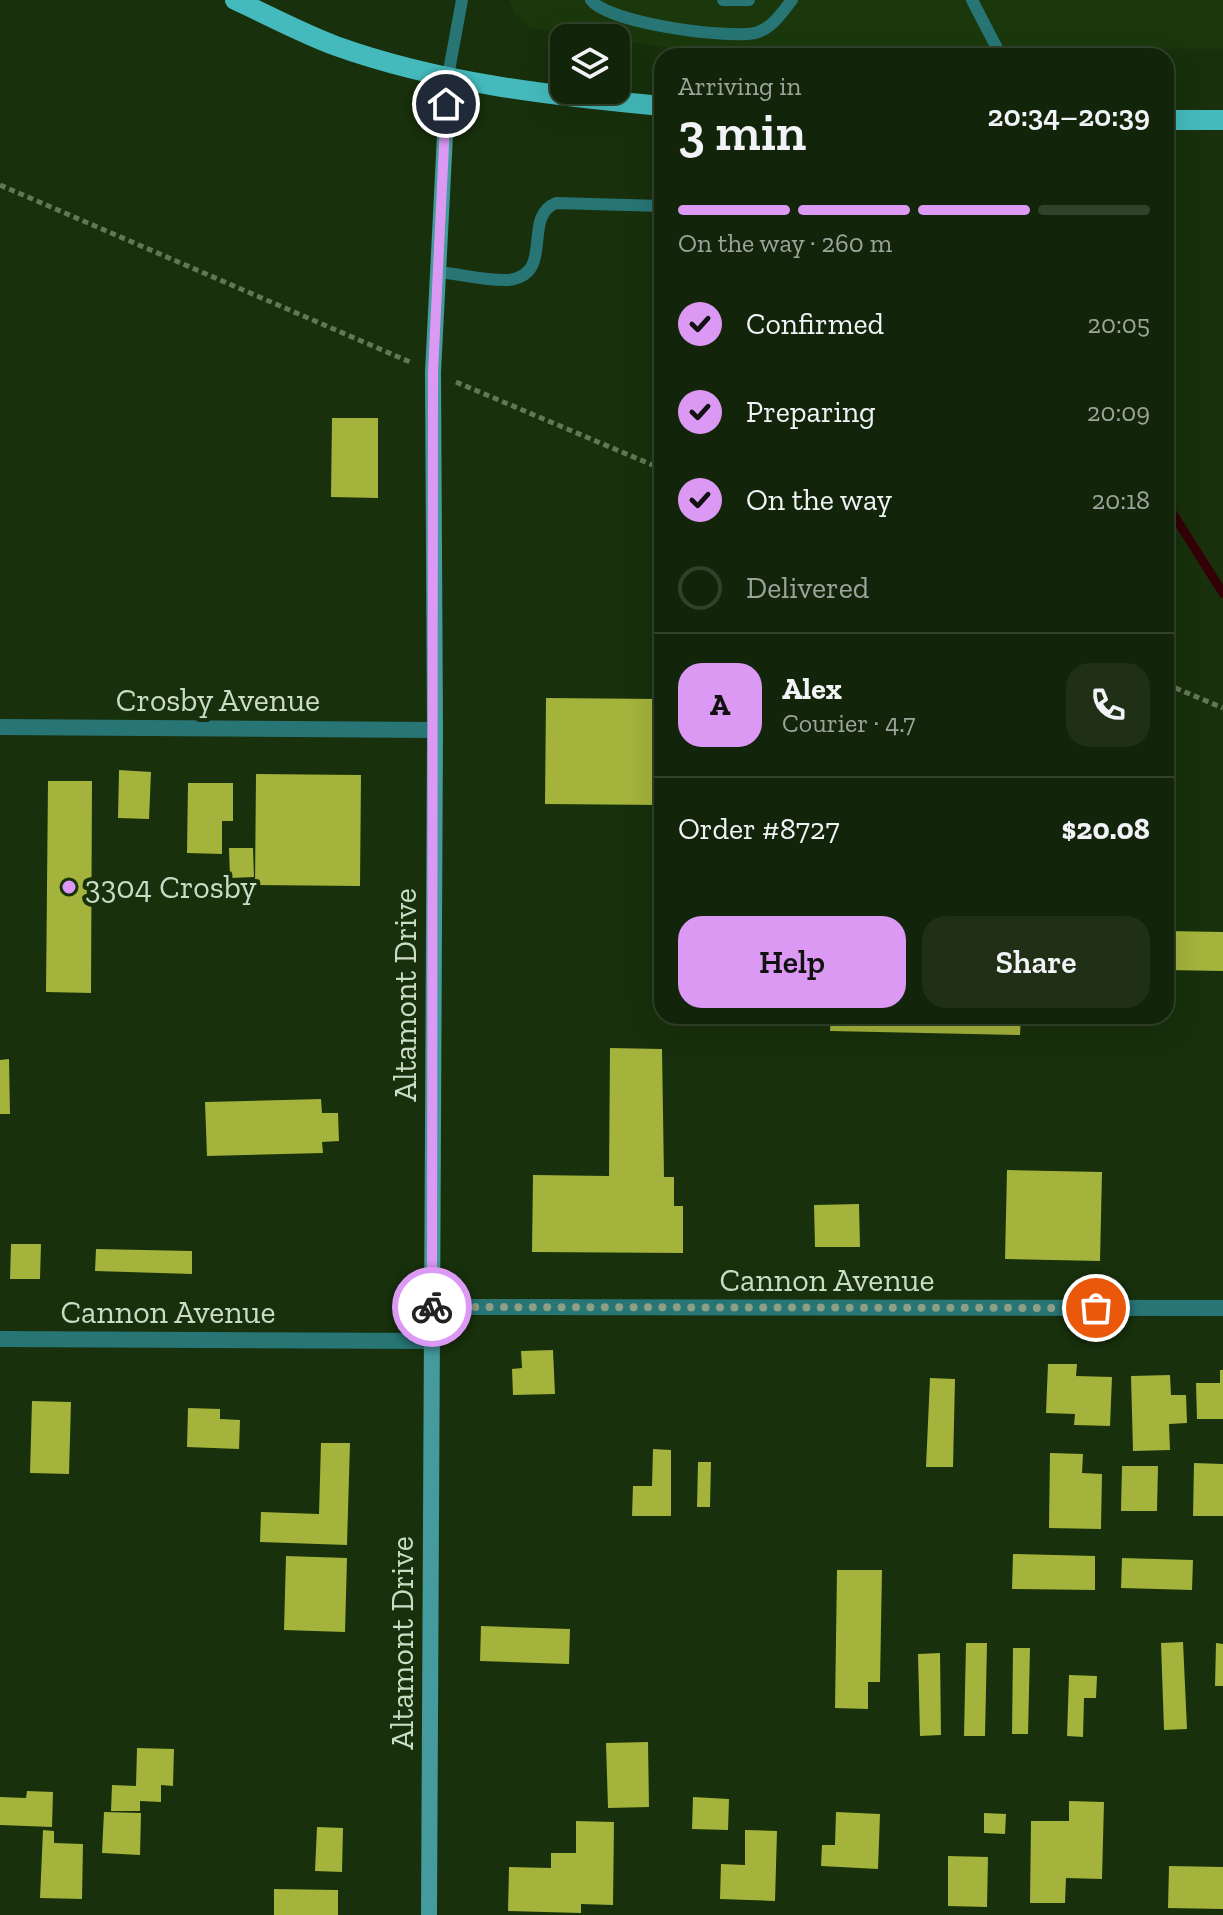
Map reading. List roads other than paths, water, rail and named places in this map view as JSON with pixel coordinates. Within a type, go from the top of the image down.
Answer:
[{"type":"main road","points":[[235,0],[336,46],[448,76],[567,97],[654,105]]},
{"type":"main road","name":"Altamont Drive","points":[[429,1915],[435,730],[433,372],[448,76]]},
{"type":"main road","points":[[1174,120],[1223,120]]},
{"type":"street","name":"Crosby Avenue","points":[[0,727],[435,730]]},
{"type":"street","name":"Cannon Avenue","points":[[432,1307],[1223,1308]]},
{"type":"street","name":"Cannon Avenue","points":[[0,1339],[431,1341]]},
{"type":"lane","points":[[448,76],[462,0]]},
{"type":"lane","points":[[591,0],[596,7],[617,16],[711,33],[755,33],[771,25],[792,0]]},
{"type":"lane","points":[[723,0],[749,0]]},
{"type":"lane","points":[[972,0],[997,48]]},
{"type":"lane","points":[[438,272],[508,280],[526,274],[536,264],[540,216],[546,207],[556,203],[654,206]]},
{"type":"waterway","points":[[1174,516],[1223,593]]},
{"type":"place","name":"3304 Crosby","points":[[69,887]]}]
